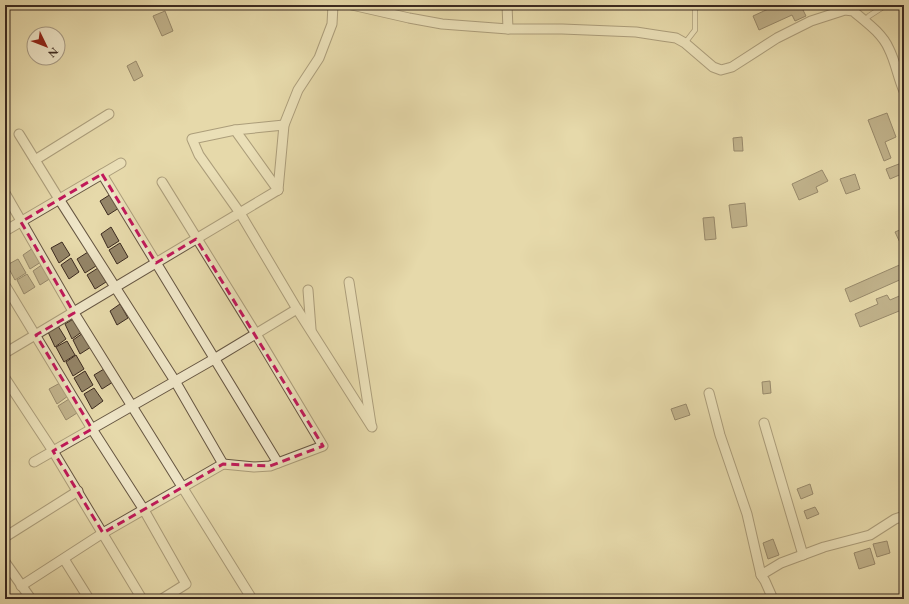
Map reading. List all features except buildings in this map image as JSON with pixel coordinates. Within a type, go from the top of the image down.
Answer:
[{"type":"street","points":[[278,190],[284,124],[298,90],[320,58],[332,24],[333,5]]},
{"type":"street","points":[[352,5],[442,24],[508,28],[636,32],[676,38],[685,43],[717,69],[724,70],[776,38],[811,21],[845,10],[850,10],[878,34],[889,49],[901,75],[904,91]]},
{"type":"street","points":[[507,5],[508,28]]},
{"type":"street","points":[[35,160],[109,114]]},
{"type":"street","points":[[284,124],[236,130],[192,139],[199,155],[240,213],[297,309],[372,427],[349,282]]},
{"type":"street","points":[[236,130],[278,190]]},
{"type":"street","points":[[19,134],[58,199],[175,381],[224,464]]},
{"type":"street","points":[[5,230],[121,163]]},
{"type":"street","points":[[102,174],[278,463]]},
{"type":"street","points":[[21,586],[103,533],[224,464],[254,467],[270,466],[323,446],[162,182]]},
{"type":"street","points":[[5,354],[278,190]]},
{"type":"street","points":[[5,192],[20,222],[74,313],[252,599]]},
{"type":"street","points":[[5,285],[92,429],[144,510],[186,584],[162,599]]},
{"type":"street","points":[[308,290],[311,331]]},
{"type":"street","points":[[34,462],[214,360],[297,309]]},
{"type":"street","points":[[5,378],[53,450],[142,599]]},
{"type":"street","points":[[709,393],[720,435],[747,514],[761,575],[772,599]]},
{"type":"street","points":[[764,423],[803,555]]},
{"type":"street","points":[[5,538],[78,491]]},
{"type":"street","points":[[761,575],[781,563],[824,547],[870,535],[894,519],[904,516]]},
{"type":"street","points":[[64,559],[89,599]]},
{"type":"street","points":[[5,562],[31,599]]},
{"type":"lane","points":[[685,43],[695,30],[695,5]]},
{"type":"lane","points":[[864,21],[886,5]]},
{"type":"highlighted area","points":[[102,174],[156,263],[196,239],[323,446],[270,466],[223,464],[103,533],[53,451],[92,429],[36,335],[74,313],[21,222]]}]
